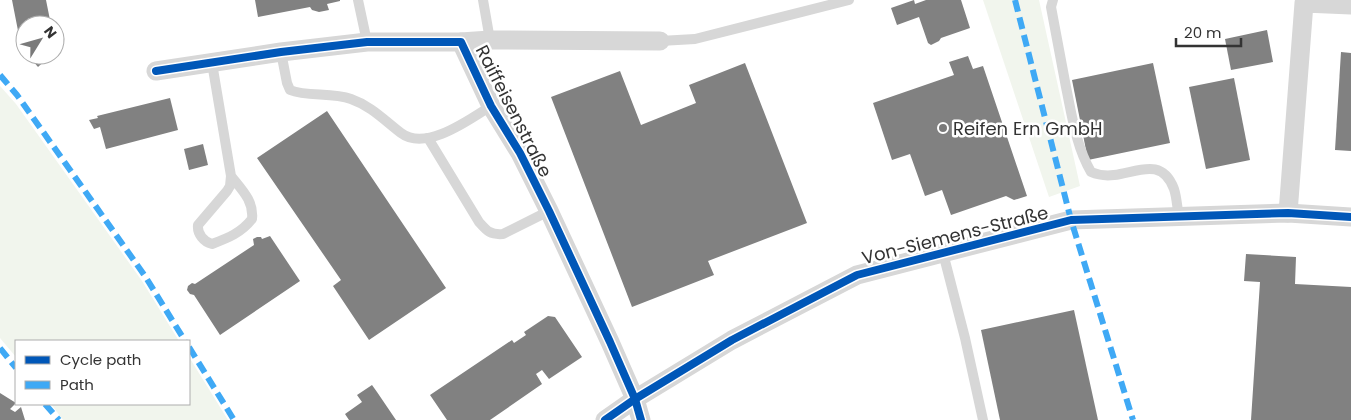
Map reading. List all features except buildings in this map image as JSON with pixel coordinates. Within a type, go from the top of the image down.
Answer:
[{"type":"street","points":[[1288,213],[1304,3],[1351,5]]},
{"type":"street","name":"Raiffeisenstraße","points":[[156,71],[281,52],[367,42],[461,42],[490,40],[660,41]]},
{"type":"street","name":"Raiffeisenstraße","points":[[461,42],[492,106],[520,154],[549,211],[610,342],[641,420]]},
{"type":"street","name":"Von-Siemens-Straße","points":[[604,420],[634,399],[732,340],[857,275],[1071,220],[1288,213],[1351,217]]},
{"type":"lane","points":[[358,0],[367,42]]},
{"type":"lane","points":[[482,0],[490,40]]},
{"type":"lane","points":[[660,41],[695,39],[849,0]]},
{"type":"lane","points":[[1054,0],[1051,6],[1070,106],[1080,149],[1091,172],[1099,175],[1113,175],[1146,168],[1161,171],[1168,178],[1174,190],[1178,217]]},
{"type":"lane","points":[[281,52],[290,90],[350,98],[366,105],[407,136],[415,139],[428,138],[440,134],[492,106]]},
{"type":"lane","points":[[212,63],[231,176],[230,186],[198,225],[197,229],[207,243],[212,244],[236,234],[245,228],[252,219],[251,206],[247,197],[231,176]]},
{"type":"lane","points":[[428,138],[479,222],[488,233],[494,235],[503,234],[549,211]]},
{"type":"lane","points":[[943,253],[965,338],[983,420]]},
{"type":"shaded area","points":[[983,0],[1039,0],[1080,186],[1049,197]]},
{"type":"shaded area","points":[[0,86],[16,104],[142,281],[178,340],[15,340],[15,356],[0,338]]},
{"type":"shaded area","points":[[190,359],[228,420],[63,420],[52,405],[190,405]]},
{"type":"marked path","points":[[1015,0],[1071,220],[1133,420]]},
{"type":"marked path","points":[[0,75],[17,95],[145,276],[184,340]]},
{"type":"marked path","points":[[0,348],[15,367]]},
{"type":"marked path","points":[[190,349],[234,420]]},
{"type":"marked path","points":[[46,405],[59,420]]},
{"type":"cycle path","points":[[156,71],[281,52],[367,42],[461,42],[491,106],[520,153],[549,211],[610,342],[635,399],[641,420]]},
{"type":"cycle path","points":[[605,420],[635,399],[732,340],[857,275],[1071,220],[1288,213],[1351,217]]},
{"type":"place","name":"Reifen Ern GmbH","points":[[943,128]]}]
